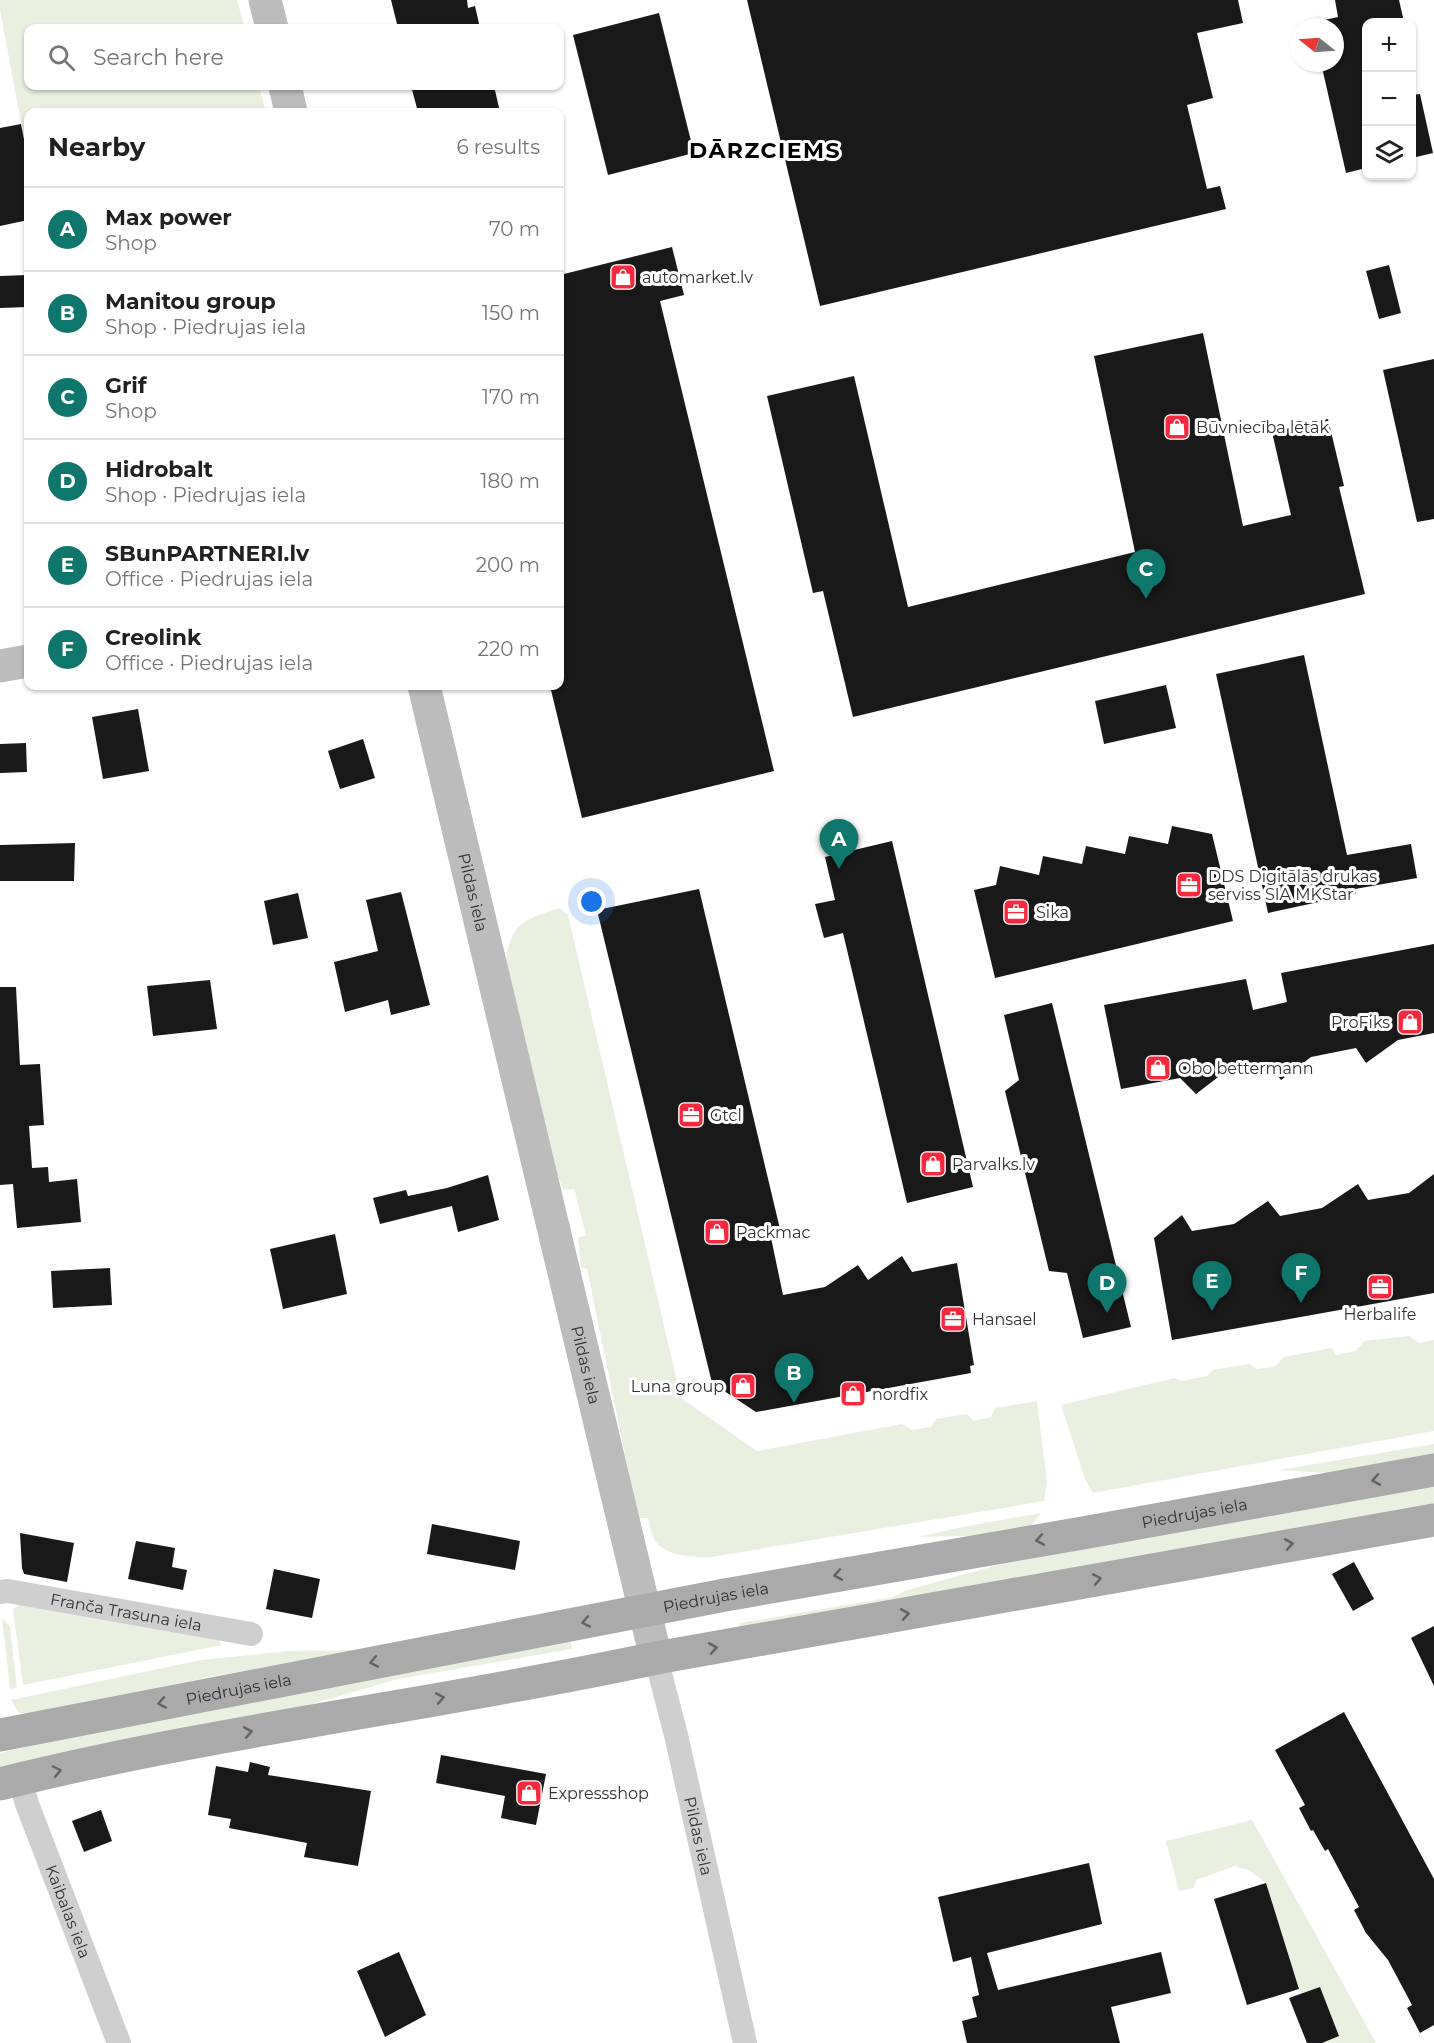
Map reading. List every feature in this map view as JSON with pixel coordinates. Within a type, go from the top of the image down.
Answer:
[{"type":"main road","name":"Piedrujas iela","points":[[1,1730],[644,1610],[1434,1470]]},
{"type":"main road","points":[[10,1781],[186,1743],[1434,1520]]},
{"type":"street","points":[[266,0],[271,24]]},
{"type":"street","points":[[286,90],[290,108]]},
{"type":"street","points":[[0,666],[24,662]]},
{"type":"street","name":"Pildas iela","points":[[425,690],[644,1610],[676,1735],[745,2043]]},
{"type":"street","name":"Franča Trasuna iela","points":[[0,1592],[8,1591],[250,1634]]},
{"type":"street","name":"Kaibalas iela","points":[[10,1781],[27,1804],[119,2043]]},
{"type":"green space","points":[[0,0],[237,0],[244,24],[24,24],[24,90],[260,90],[265,108],[24,108],[24,139]]},
{"type":"green space","points":[[559,908],[568,915],[681,1398],[757,1451],[902,1424],[913,1430],[931,1427],[936,1419],[967,1414],[974,1421],[991,1417],[995,1408],[1037,1401],[1047,1481],[1044,1501],[712,1557],[673,1553],[655,1541],[648,1518],[638,1518],[587,1269],[581,1267],[578,1238],[586,1235],[574,1189],[564,1190],[557,1175],[506,961],[511,938],[521,924]]},
{"type":"green space","points":[[1409,1336],[1419,1343],[1434,1340],[1434,1431],[1093,1493],[1085,1479],[1061,1405],[1174,1378],[1182,1381],[1207,1376],[1213,1370],[1249,1364],[1256,1369],[1274,1367],[1284,1357],[1332,1348],[1336,1355],[1356,1351],[1364,1341]]},
{"type":"green space","points":[[1434,1444],[1434,1456],[1328,1473],[1279,1470]]},
{"type":"green space","points":[[1434,1487],[1434,1506],[739,1631],[740,1623],[893,1597],[904,1591],[1046,1554]]},
{"type":"green space","points":[[1041,1513],[1033,1524],[1024,1530],[972,1536],[919,1537],[957,1528]]},
{"type":"green space","points":[[24,1602],[216,1637],[222,1645],[23,1685],[13,1609]]},
{"type":"green space","points":[[2,1618],[10,1627],[17,1688],[10,1689]]},
{"type":"green space","points":[[571,1641],[572,1649],[398,1679],[285,1712],[0,1771],[0,1753],[179,1711]]},
{"type":"green space","points":[[365,1650],[209,1677],[32,1715],[19,1713],[11,1700],[201,1660],[289,1651]]},
{"type":"green space","points":[[1252,1820],[1376,2043],[1323,2043],[1338,2036],[1320,1987],[1301,1994],[1266,1883],[1250,1871],[1235,1866],[1196,1880],[1194,1888],[1179,1891],[1166,1841]]},
{"type":"building","points":[[391,0],[467,0],[468,8],[475,6],[479,24],[397,24]]},
{"type":"building","points":[[747,0],[1238,0],[1243,23],[1197,33],[1213,98],[1187,105],[1207,189],[1220,186],[1226,209],[820,306]]},
{"type":"building","points":[[1335,0],[1399,0],[1403,18],[1362,18],[1362,169],[1346,173],[1323,72],[1344,72],[1344,18],[1334,18],[1338,17]]},
{"type":"building","points":[[659,13],[694,153],[608,175],[573,35]]},
{"type":"building","points":[[412,90],[495,90],[499,108],[417,108]]},
{"type":"building","points":[[1416,94],[1420,94],[1433,153],[1416,157],[1416,126]]},
{"type":"building","points":[[21,124],[24,139],[24,221],[0,226],[0,128]]},
{"type":"building","points":[[672,247],[684,295],[660,301],[774,771],[582,818],[551,690],[564,690],[564,274]]},
{"type":"building","points":[[1389,265],[1401,313],[1379,319],[1366,271]]},
{"type":"building","points":[[24,275],[24,307],[0,308],[0,276]]},
{"type":"building","points":[[1203,333],[1243,526],[1291,515],[1272,432],[1328,419],[1344,486],[1339,487],[1365,594],[853,717],[823,591],[813,593],[767,396],[854,376],[908,607],[1135,552],[1094,356]]},
{"type":"building","points":[[1434,359],[1434,519],[1417,522],[1383,370]]},
{"type":"building","points":[[1304,655],[1347,855],[1411,844],[1417,878],[1355,889],[1356,894],[1268,913],[1216,674]]},
{"type":"building","points":[[1166,685],[1176,728],[1104,744],[1095,701]]},
{"type":"building","points":[[138,709],[149,771],[103,779],[92,717]]},
{"type":"building","points":[[363,739],[375,778],[340,789],[328,751]]},
{"type":"building","points":[[26,743],[27,772],[0,773],[0,744]]},
{"type":"building","points":[[1172,826],[1212,834],[1233,921],[995,978],[974,890],[996,885],[1000,866],[1039,875],[1043,856],[1082,864],[1086,846],[1125,854],[1129,836],[1168,844]]},
{"type":"building","points":[[892,841],[973,1187],[907,1203],[843,933],[824,938],[815,904],[835,900],[825,857]]},
{"type":"building","points":[[75,843],[74,881],[0,881],[0,845]]},
{"type":"building","points":[[699,889],[780,1229],[770,1233],[783,1295],[825,1287],[858,1265],[868,1280],[902,1256],[912,1272],[957,1263],[974,1365],[970,1366],[971,1373],[756,1412],[712,1383],[597,910]]},
{"type":"building","points":[[401,892],[430,1005],[391,1015],[388,1000],[345,1012],[334,962],[378,951],[366,900]]},
{"type":"building","points":[[298,893],[308,938],[273,945],[264,901]]},
{"type":"building","points":[[1434,944],[1434,1033],[1398,1040],[1366,1063],[1356,1048],[1311,1057],[1281,1080],[1268,1063],[1226,1071],[1196,1094],[1180,1078],[1121,1089],[1104,1005],[1246,979],[1253,1010],[1287,1002],[1281,973]]},
{"type":"building","points":[[210,980],[217,1029],[153,1036],[147,986]]},
{"type":"building","points":[[0,987],[16,987],[20,1065],[40,1064],[44,1125],[29,1126],[32,1168],[48,1167],[49,1182],[77,1179],[81,1222],[17,1228],[13,1184],[0,1185]]},
{"type":"building","points":[[1052,1003],[1131,1327],[1083,1338],[1067,1273],[1049,1271],[1005,1091],[1019,1080],[1004,1015]]},
{"type":"building","points":[[1434,1174],[1434,1293],[1172,1340],[1154,1238],[1182,1215],[1192,1231],[1234,1224],[1268,1201],[1280,1216],[1322,1208],[1358,1184],[1368,1200],[1409,1193]]},
{"type":"building","points":[[488,1175],[499,1220],[458,1232],[452,1206],[380,1224],[373,1198],[406,1190],[408,1196],[447,1188]]},
{"type":"building","points":[[335,1234],[347,1294],[283,1309],[270,1249]]},
{"type":"building","points":[[110,1268],[112,1305],[53,1308],[51,1271]]},
{"type":"building","points":[[432,1524],[520,1541],[515,1570],[427,1554]]},
{"type":"building","points":[[20,1533],[74,1543],[67,1582],[24,1574]]},
{"type":"building","points":[[136,1541],[175,1548],[172,1567],[187,1570],[183,1590],[128,1579]]},
{"type":"building","points":[[1354,1562],[1374,1599],[1353,1611],[1332,1574]]},
{"type":"building","points":[[274,1569],[320,1579],[312,1618],[266,1609]]},
{"type":"building","points":[[1434,1626],[1434,1686],[1411,1638]]},
{"type":"building","points":[[1344,1712],[1434,1879],[1434,2025],[1420,2033],[1407,2008],[1412,2005],[1388,1960],[1366,1933],[1354,1910],[1359,1907],[1328,1849],[1325,1851],[1313,1830],[1311,1831],[1299,1808],[1305,1805],[1275,1750]]},
{"type":"building","points":[[441,1755],[546,1774],[536,1825],[501,1818],[505,1796],[436,1783]]},
{"type":"building","points":[[250,1762],[270,1767],[268,1775],[371,1791],[358,1866],[304,1857],[307,1843],[229,1828],[231,1819],[208,1815],[216,1766],[248,1772]]},
{"type":"building","points":[[101,1810],[112,1841],[84,1852],[72,1821]]},
{"type":"building","points":[[1089,1863],[1102,1924],[987,1953],[998,1990],[1161,1952],[1171,1993],[1111,2007],[1120,2043],[967,2043],[962,2021],[977,2017],[972,1997],[979,1995],[971,1957],[953,1962],[938,1897]]},
{"type":"building","points":[[1266,1883],[1299,1989],[1247,2005],[1214,1899]]},
{"type":"building","points":[[399,1952],[426,2015],[385,2037],[357,1971]]},
{"type":"building","points":[[1320,1987],[1339,2036],[1322,2043],[1307,2043],[1289,1998]]},
{"type":"place","name":"automarket.lv","points":[[623,277]]},
{"type":"place","name":"Būvniecība lētāk","points":[[1177,427]]},
{"type":"place","name":"Grif","points":[[1146,599]]},
{"type":"place","name":"Max power","points":[[839,869]]},
{"type":"place","name":"DDS Digitālās drukas serviss SIA MKStar","points":[[1189,885]]},
{"type":"place","name":"Sika","points":[[1016,912]]},
{"type":"place","name":"ProFiks","points":[[1410,1022]]},
{"type":"place","name":"Obo bettermann","points":[[1158,1068]]},
{"type":"place","name":"Gtcl","points":[[691,1115]]},
{"type":"place","name":"Parvalks.lv","points":[[933,1164]]},
{"type":"place","name":"Packmac","points":[[717,1232]]},
{"type":"place","name":"Herbalife","points":[[1380,1287]]},
{"type":"place","name":"Creolink","points":[[1301,1303]]},
{"type":"place","name":"SBunPARTNERI.lv","points":[[1212,1311]]},
{"type":"place","name":"Hidrobalt","points":[[1107,1313]]},
{"type":"place","name":"Hansael","points":[[953,1319]]},
{"type":"place","name":"Luna group","points":[[743,1386]]},
{"type":"place","name":"nordfix","points":[[853,1394]]},
{"type":"place","name":"Manitou group","points":[[794,1403]]},
{"type":"place","name":"Expressshop","points":[[529,1793]]},
{"type":"district","name":"DĀRZCIEMS","points":[[765,150]]}]
